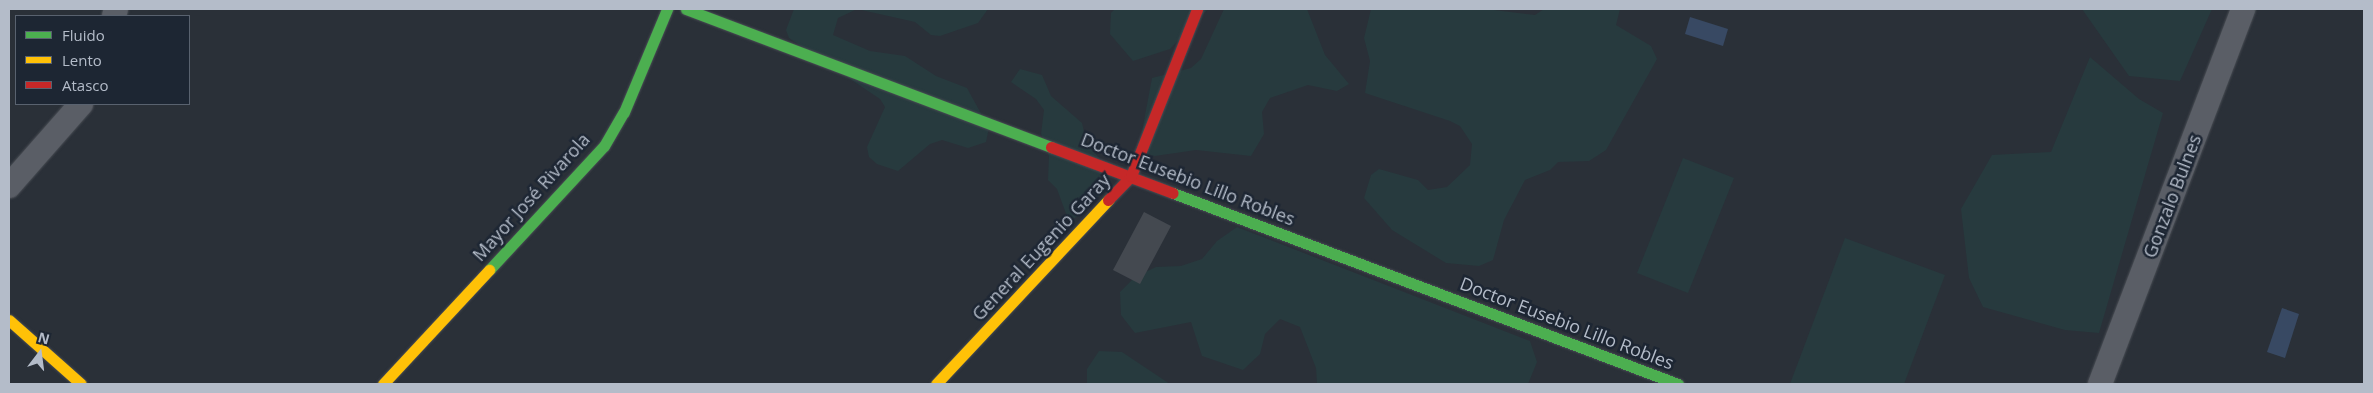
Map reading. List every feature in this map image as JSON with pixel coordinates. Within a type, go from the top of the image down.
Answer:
[{"type":"main road","name":"Mayor José Rivarola","points":[[383,384],[604,146],[624,112],[667,9]]},
{"type":"main road","name":"Doctor Eusebio Lillo Robles","points":[[686,9],[1677,384]]},
{"type":"main road","name":"General Eugenio Garay","points":[[936,384],[1130,176],[1197,9]]},
{"type":"main road","points":[[9,320],[81,384]]},
{"type":"street","name":"Gonzalo Bulnes","points":[[2100,384],[2243,9]]},
{"type":"street","points":[[9,186],[80,105]]},
{"type":"green space","points":[[794,9],[857,9],[838,18],[833,35],[870,51],[905,56],[936,76],[967,88],[989,128],[986,142],[968,148],[942,140],[930,144],[898,171],[877,164],[869,157],[867,147],[885,107],[880,99],[789,38],[786,30]]},
{"type":"green space","points":[[857,9],[988,9],[978,23],[940,36],[931,35],[915,22]]},
{"type":"green space","points":[[1115,9],[1208,9],[1170,49],[1133,61],[1110,34],[1111,13]]},
{"type":"green space","points":[[1224,9],[1307,9],[1325,55],[1349,84],[1337,91],[1308,85],[1270,98],[1262,112],[1264,134],[1251,156],[1196,150],[1155,156],[1138,153],[1152,78],[1191,68],[1201,59]]},
{"type":"green space","points":[[1371,9],[1486,9],[1535,15],[1544,9],[1620,9],[1616,25],[1651,46],[1657,59],[1606,150],[1589,161],[1558,162],[1550,170],[1525,180],[1504,220],[1493,260],[1479,266],[1446,263],[1392,230],[1364,198],[1371,175],[1379,169],[1418,180],[1428,190],[1447,187],[1470,165],[1472,144],[1460,126],[1450,121],[1365,93],[1370,61],[1364,38]]},
{"type":"green space","points":[[2082,9],[2212,9],[2180,81],[2129,76]]},
{"type":"green space","points":[[2090,57],[2139,99],[2163,113],[2099,333],[2065,330],[1983,307],[1969,278],[1961,209],[1992,155],[2051,152]]},
{"type":"green space","points":[[1020,69],[1042,75],[1051,96],[1082,123],[1087,144],[1103,162],[1102,193],[1075,218],[1068,219],[1057,189],[1048,180],[1049,156],[1041,134],[1044,110],[1036,99],[1011,82]]},
{"type":"green space","points":[[1683,158],[1734,178],[1688,293],[1637,273]]},
{"type":"green space","points":[[1237,227],[1530,341],[1537,362],[1528,384],[1317,384],[1316,368],[1300,327],[1280,319],[1265,334],[1260,354],[1243,370],[1202,356],[1191,322],[1135,333],[1121,315],[1120,292],[1135,277],[1156,267],[1181,266],[1202,259],[1217,241]]},
{"type":"green space","points":[[1845,238],[1945,275],[1904,384],[1790,384]]},
{"type":"green space","points":[[1099,351],[1122,352],[1170,384],[1087,384],[1087,369]]},
{"type":"water","points":[[1690,17],[1728,29],[1723,46],[1685,34]]},
{"type":"water","points":[[2282,308],[2299,314],[2285,358],[2267,352]]},
{"type":"building","points":[[1144,212],[1171,226],[1140,284],[1113,270]]},
{"type":"traffic: fast","points":[[489,270],[604,146],[624,112],[667,9]]},
{"type":"traffic: fast","points":[[686,9],[1051,147]]},
{"type":"traffic: fast","points":[[1173,193],[1678,384]]},
{"type":"traffic: slow","points":[[936,384],[1108,200]]},
{"type":"traffic: slow","points":[[383,384],[489,270]]},
{"type":"traffic: slow","points":[[9,320],[81,384]]},
{"type":"traffic: jam","points":[[1108,200],[1131,176],[1197,9]]},
{"type":"traffic: jam","points":[[1051,147],[1173,193]]}]
